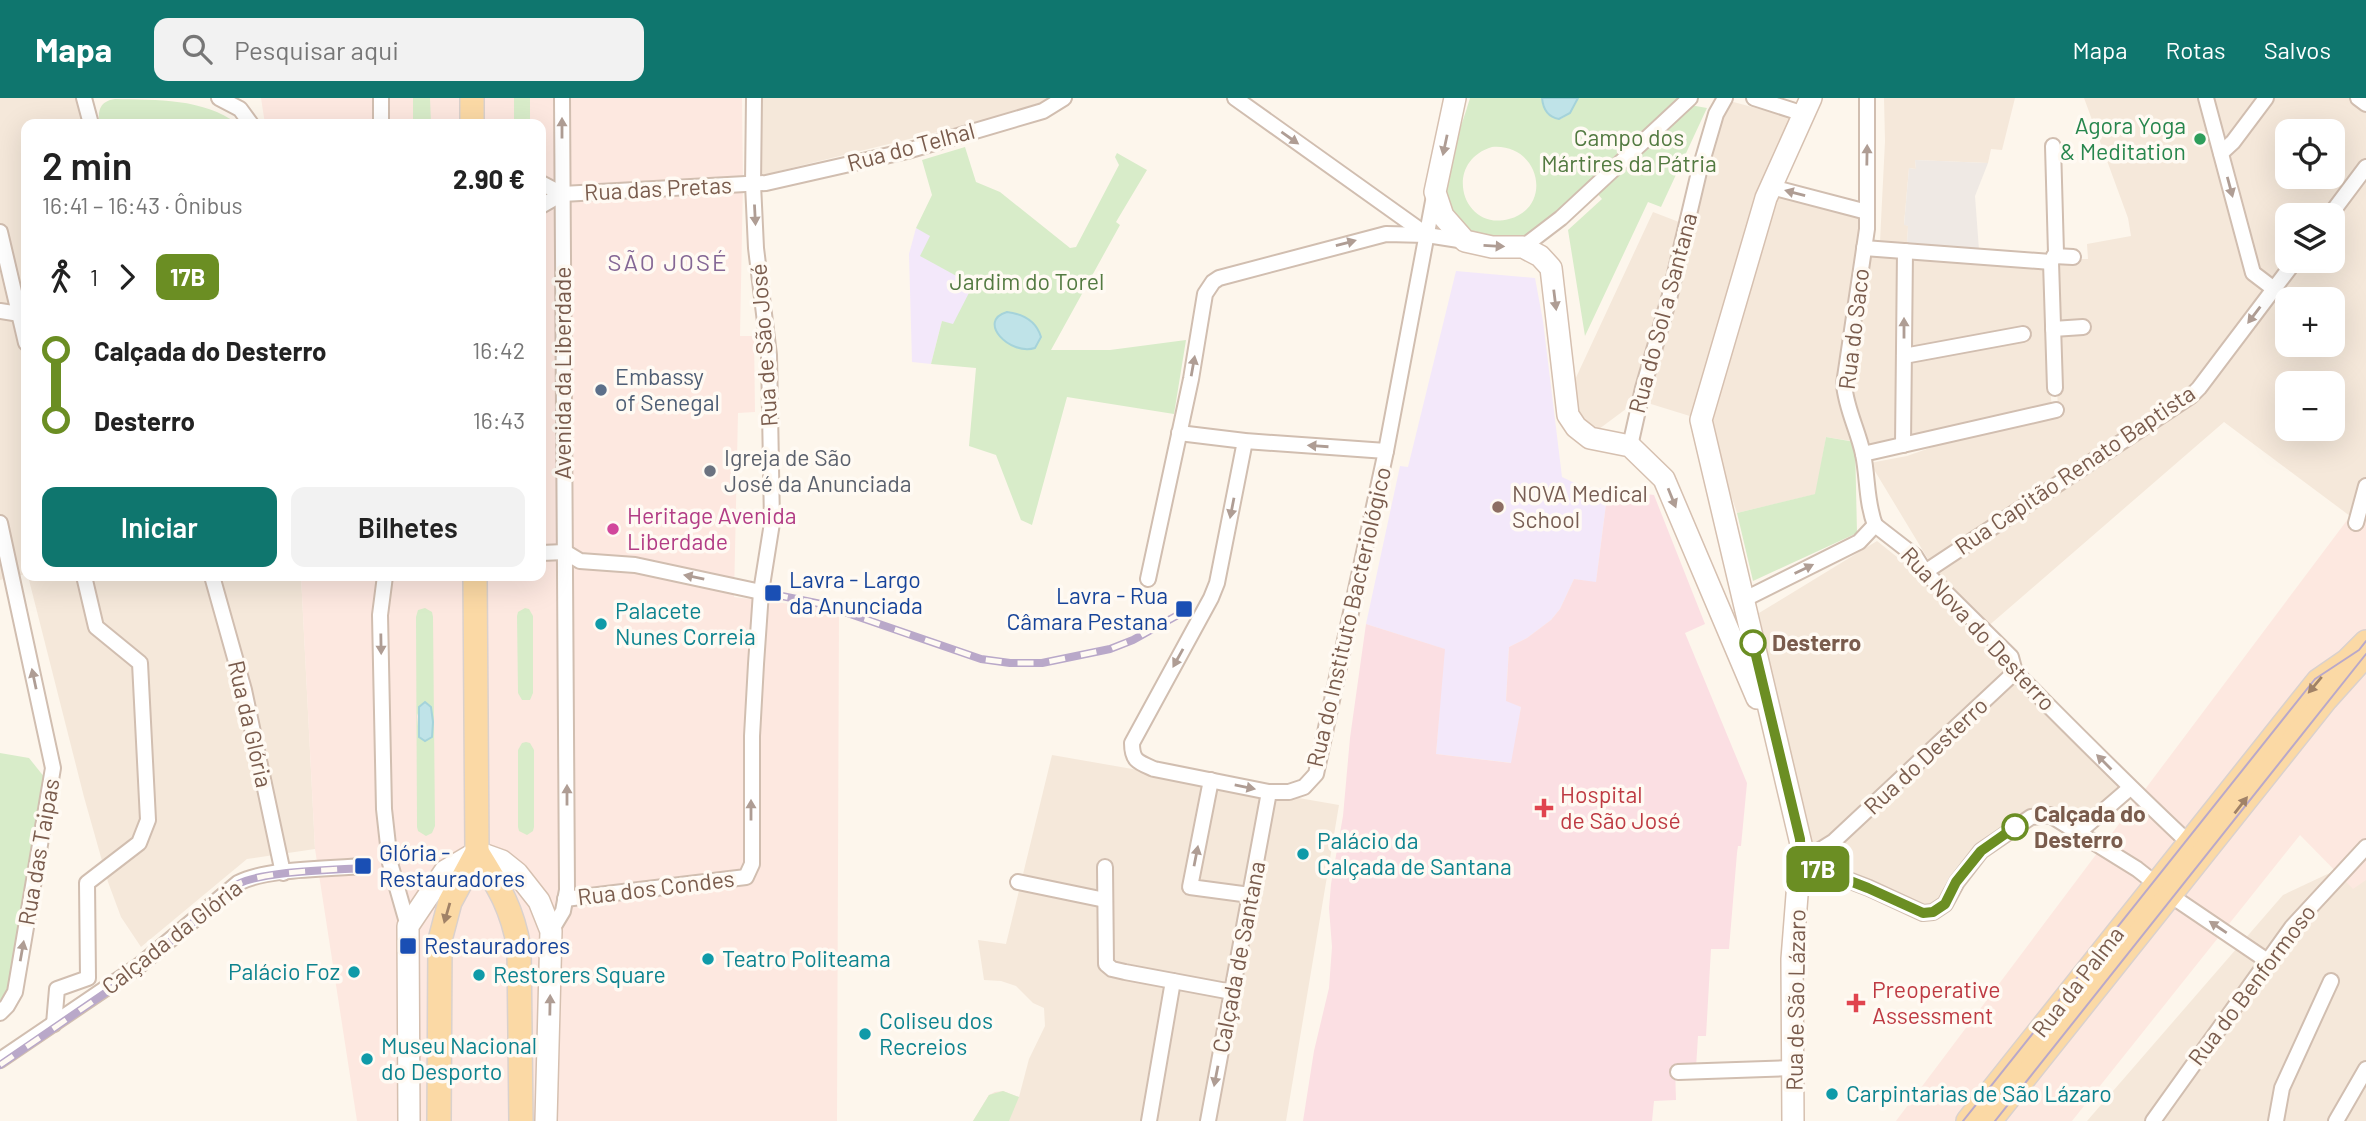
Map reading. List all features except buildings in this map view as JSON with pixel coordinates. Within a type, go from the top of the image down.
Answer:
[{"type":"main road","points":[[472,98],[472,119]]},
{"type":"main road","points":[[439,1121],[440,940],[450,902],[477,852],[475,581]]},
{"type":"main road","points":[[2194,851],[2318,681],[2347,661],[2366,642]]},
{"type":"main road","points":[[2194,851],[2366,654]]},
{"type":"main road","name":"Rua da Palma","points":[[1968,1121],[2194,851]]},
{"type":"main road","points":[[477,852],[508,902],[519,948],[521,1121]]},
{"type":"main road","name":"Rua da Palma","points":[[1990,1121],[2163,889]]},
{"type":"street","points":[[84,98],[90,119]]},
{"type":"street","points":[[219,98],[245,104]]},
{"type":"street","points":[[381,98],[381,119]]},
{"type":"street","name":"Avenida da Liberdade","points":[[562,98],[567,863],[565,899]]},
{"type":"street","name":"Rua de São José","points":[[746,877],[751,864],[752,736],[761,592],[772,523],[769,355],[756,248],[753,184],[754,98]]},
{"type":"street","name":"Rua do Telhal","points":[[753,184],[906,151],[1043,111],[1064,98]]},
{"type":"street","points":[[1235,98],[1427,235]]},
{"type":"street","points":[[1180,433],[1245,441],[1386,451],[1455,98]]},
{"type":"street","points":[[1522,247],[1560,218],[1690,98]]},
{"type":"street","points":[[1754,98],[1807,106],[1771,187],[1867,212]]},
{"type":"street","name":"Rua do Saco","points":[[1867,98],[1867,212],[1844,384],[1847,406],[1863,454],[1868,503],[1875,525]]},
{"type":"street","points":[[2206,98],[2253,273],[2274,289]]},
{"type":"street","points":[[2221,153],[2233,142],[2266,98]]},
{"type":"street","points":[[2358,98],[2366,104]]},
{"type":"street","name":"Rua do Sol a Santana","points":[[1630,446],[1643,388],[1671,295],[1699,172],[1716,114],[1724,99]]},
{"type":"street","points":[[2053,146],[2055,388]]},
{"type":"street","points":[[2339,203],[2366,167]]},
{"type":"street","name":"Rua das Pretas","points":[[562,194],[753,184]]},
{"type":"street","points":[[546,186],[562,194]]},
{"type":"street","name":"Rua de São Lázaro","points":[[1771,187],[1701,420],[1801,844],[1792,962],[1793,1121]]},
{"type":"street","points":[[1435,192],[1446,222],[1465,241]]},
{"type":"street","points":[[546,203],[562,194]]},
{"type":"street","points":[[0,232],[21,308]]},
{"type":"street","points":[[1148,579],[1180,433],[1205,295],[1213,282],[1219,278],[1386,234],[1427,235],[1485,246],[1522,247],[1540,256],[1550,268],[1568,415],[1576,427],[1590,438],[1630,446],[1659,473],[1668,487],[1727,632],[1777,744]]},
{"type":"street","points":[[1864,248],[2073,257]]},
{"type":"street","points":[[1903,445],[1905,251]]},
{"type":"street","name":"Rua Capitão Renato Baptista","points":[[1925,572],[2190,396],[2199,388],[2286,273]]},
{"type":"street","points":[[0,311],[21,315]]},
{"type":"street","points":[[2053,329],[2083,327]]},
{"type":"street","points":[[1904,356],[2023,334]]},
{"type":"street","points":[[1863,454],[2056,410]]},
{"type":"street","name":"Rua do Instituto Bacteriológico","points":[[1245,441],[1217,583],[1132,743],[1132,754],[1139,763],[1154,769],[1269,792],[1289,792],[1304,787],[1315,774],[1386,451]]},
{"type":"street","points":[[2356,523],[2366,486]]},
{"type":"street","name":"Rua das Taipas","points":[[0,523],[53,768],[15,992],[0,1013]]},
{"type":"street","points":[[1743,600],[1859,542],[1875,525]]},
{"type":"street","name":"Rua Nova do Desterro","points":[[1875,525],[1915,556],[1925,572],[2011,657],[2015,673],[2130,788],[2159,812],[2194,851]]},
{"type":"street","points":[[546,552],[565,552],[580,561],[635,565],[761,592]]},
{"type":"street","points":[[54,1024],[57,989],[88,978],[87,883],[139,844],[148,820],[140,663],[96,627],[84,581]]},
{"type":"street","name":"Rua da Glória","points":[[213,581],[244,690],[283,873]]},
{"type":"street","points":[[384,581],[380,615],[384,809],[390,863],[408,926],[409,1121]]},
{"type":"street","name":"Rua do Desterro","points":[[1801,862],[1833,842],[2015,673]]},
{"type":"street","points":[[1210,780],[1190,887],[1250,895]]},
{"type":"street","points":[[2079,832],[2130,788]]},
{"type":"street","name":"Calçada de Santana","points":[[1208,1121],[1269,792]]},
{"type":"street","points":[[1801,862],[1923,913],[1933,912],[1945,904],[1956,882],[1981,851],[2031,817],[2050,815],[2266,960]]},
{"type":"street","name":"Rua do Benformoso","points":[[2152,1121],[2266,960],[2307,908],[2362,850]]},
{"type":"street","points":[[408,926],[446,871],[477,852],[502,861],[517,873],[539,901],[551,931],[546,1121]]},
{"type":"street","name":"Calçada da Glória","points":[[0,1060],[140,965],[238,883],[246,879],[283,873],[363,866]]},
{"type":"street","points":[[1105,867],[1106,964],[1112,969],[1232,992]]},
{"type":"street","name":"Rua dos Condes","points":[[565,899],[746,877]]},
{"type":"street","points":[[1018,882],[1105,900]]},
{"type":"street","points":[[551,931],[563,911],[565,899]]},
{"type":"street","points":[[1149,1121],[1173,981]]},
{"type":"street","points":[[2276,1121],[2282,1088],[2331,981]]},
{"type":"street","points":[[1678,1072],[1793,1068]]},
{"type":"street","points":[[2340,1115],[2366,1069]]},
{"type":"street","points":[[2340,1115],[2366,1083]]},
{"type":"shaded area","points":[[0,98],[77,98],[83,119],[21,119],[21,575],[0,580]]},
{"type":"shaded area","points":[[261,98],[742,98],[740,336],[754,336],[755,412],[738,413],[734,597],[839,610],[837,1121],[357,1121],[315,849],[301,581],[546,581],[546,119],[264,119]]},
{"type":"shaded area","points":[[755,98],[1053,98],[1043,106],[779,171],[758,179]]},
{"type":"shaded area","points":[[1884,98],[2015,98],[2002,150],[1991,149],[1988,163],[1915,160],[1916,169],[1909,168],[1904,224],[1908,226],[1907,245],[1880,242],[1885,141]]},
{"type":"shaded area","points":[[2084,98],[2366,98],[2366,495],[2350,516],[2224,422],[1986,628],[1937,574],[1870,463],[1907,456],[1958,438],[2058,415],[2055,326],[2057,259],[2088,259],[2087,244],[2131,236],[2128,218]]},
{"type":"shaded area","points":[[1726,100],[1793,118],[1764,188],[1862,216],[1857,251],[2050,259],[2050,296],[2045,346],[2052,407],[1882,446],[1826,437],[1816,494],[1737,513],[1706,421],[1638,400],[1599,429],[1577,417],[1573,384],[1653,212],[1692,227]]},
{"type":"shaded area","points":[[1915,160],[1988,163],[1975,196],[1979,250],[1907,245],[1908,226],[1904,225],[1909,168],[1916,169]]},
{"type":"shaded area","points":[[916,228],[986,259],[970,334],[942,321],[931,364],[912,362],[909,254]]},
{"type":"shaded area","name":"NOVA Medical School","points":[[1456,271],[1535,278],[1543,321],[1562,477],[1581,486],[1608,489],[1596,583],[1574,579],[1560,609],[1551,620],[1527,638],[1509,647],[1506,700],[1521,707],[1512,763],[1436,754],[1444,649],[1366,624],[1400,466],[1408,467]]},
{"type":"shaded area","name":"Hospital de São José","points":[[1608,489],[1654,495],[1705,624],[1685,633],[1747,783],[1741,846],[1738,846],[1737,853],[1729,949],[1711,949],[1706,1036],[1698,1036],[1696,1068],[1675,1068],[1676,1100],[1654,1101],[1652,1121],[1303,1121],[1314,1051],[1329,988],[1332,947],[1329,908],[1331,884],[1343,816],[1350,738],[1366,624],[1445,649],[1436,754],[1511,763],[1521,707],[1506,701],[1509,647],[1527,638],[1551,620],[1560,609],[1574,579],[1596,582]]},
{"type":"shaded area","points":[[2366,495],[2366,880],[2353,889],[2300,835],[2072,1121],[1896,1121]]},
{"type":"shaded area","points":[[1877,541],[1917,573],[1971,633],[2124,786],[2075,825],[2035,809],[1974,850],[1943,898],[1924,908],[1858,878],[1812,842],[1795,783],[1759,613]]},
{"type":"shaded area","points":[[29,581],[301,581],[315,849],[247,859],[141,947],[121,917],[108,882]]},
{"type":"shaded area","points":[[1052,755],[1339,805],[1286,1121],[973,1121],[989,1095],[1003,1091],[1019,1097],[1029,1059],[1045,1026],[1044,1008],[1033,1003],[1016,986],[1001,981],[984,980],[978,940],[1006,944]]},
{"type":"shaded area","points":[[2366,856],[2366,1121],[2087,1121],[2283,895]]},
{"type":"green space","points":[[413,98],[430,98],[431,119],[413,119]]},
{"type":"green space","points":[[514,98],[530,98],[530,119],[514,119]]},
{"type":"green space","name":"Campo dos Mártires da Pátria","points":[[1470,98],[1542,98],[1543,106],[1550,116],[1561,119],[1570,113],[1578,98],[1683,98],[1690,105],[1707,108],[1661,207],[1648,202],[1585,336],[1568,230],[1602,199],[1596,192],[1561,223],[1553,214],[1535,230],[1513,242],[1491,241],[1459,228],[1439,187]],"holes":[[[1492,147],[1508,148],[1521,155],[1530,165],[1536,190],[1532,202],[1523,212],[1509,219],[1493,220],[1479,215],[1470,206],[1464,194],[1463,180],[1467,166],[1476,155]]]},
{"type":"green space","points":[[115,99],[179,102],[210,109],[229,119],[99,119],[101,107]]},
{"type":"green space","name":"Jardim do Torel","points":[[965,147],[976,182],[1000,192],[1070,248],[1076,247],[1119,165],[1115,157],[1117,153],[1147,170],[1116,222],[1120,225],[1051,350],[1110,350],[1186,340],[1174,414],[1067,397],[1032,525],[1021,520],[996,455],[969,446],[976,368],[931,364],[942,321],[953,324],[973,285],[920,256],[930,236],[916,228],[932,195],[922,160]]},
{"type":"green space","points":[[1826,437],[1855,442],[1857,533],[1753,581],[1737,513],[1815,494]]},
{"type":"green space","points":[[425,608],[432,612],[433,617],[435,826],[432,833],[426,836],[418,831],[417,827],[416,617],[418,610]],"holes":[[[420,707],[431,707],[432,730],[425,741],[419,737],[417,716]]]},
{"type":"green space","points":[[529,609],[533,616],[533,693],[530,700],[522,700],[518,693],[517,616],[518,612]]},
{"type":"green space","points":[[522,743],[530,743],[534,750],[534,827],[527,835],[519,831],[518,827],[518,750]]},
{"type":"green space","points":[[0,753],[29,758],[45,778],[7,995],[0,1000]]},
{"type":"green space","points":[[1003,1091],[1019,1097],[1009,1121],[973,1121],[989,1095]]},
{"type":"water","points":[[1542,98],[1578,98],[1570,113],[1559,119],[1546,112]]},
{"type":"water","points":[[1007,312],[1023,316],[1036,326],[1041,337],[1035,348],[1016,347],[1000,336],[995,323],[998,316]]},
{"type":"water","points":[[425,702],[431,707],[433,722],[432,737],[425,741],[419,737],[419,707]]},
{"type":"tram line","points":[[1963,1121],[2315,679],[2359,650],[2366,641]]},
{"type":"tram line","points":[[1995,1121],[2366,654]]},
{"type":"railway","points":[[772,594],[821,604],[981,659],[1010,663],[1042,663],[1110,649],[1133,640],[1185,611]]},
{"type":"railway","points":[[0,1065],[130,976],[238,884],[264,876],[363,868]]},
{"type":"bus line","name":"17B","points":[[1753,643],[1800,839],[1801,862],[1923,913],[1933,912],[1945,904],[1956,882],[1981,851],[2015,827]]},
{"type":"place","name":"Agora Yoga & Meditation","points":[[2200,139]]},
{"type":"place","name":"Embassy of Senegal","points":[[601,390]]},
{"type":"place","name":"Igreja de São José da Anunciada","points":[[710,471]]},
{"type":"place","name":"NOVA Medical School","points":[[1498,507]]},
{"type":"place","name":"Heritage Avenida Liberdade","points":[[613,529]]},
{"type":"place","name":"Lavra - Largo da Anunciada","points":[[773,593]]},
{"type":"place","name":"Lavra - Rua Câmara Pestana","points":[[1184,609]]},
{"type":"place","name":"Palacete Nunes Correia","points":[[601,624]]},
{"type":"place","name":"Desterro","points":[[1753,643]]},
{"type":"place","name":"Hospital de São José","points":[[1544,808]]},
{"type":"place","name":"Calçada do Desterro","points":[[2015,827]]},
{"type":"place","name":"Palácio da Calçada de Santana","points":[[1303,854]]},
{"type":"place","name":"Glória - Restauradores","points":[[363,866]]},
{"type":"place","name":"Restauradores","points":[[408,946]]},
{"type":"place","name":"Teatro Politeama","points":[[708,959]]},
{"type":"place","name":"Palácio Foz","points":[[354,972]]},
{"type":"place","name":"Restorers Square","points":[[479,975]]},
{"type":"place","name":"Preoperative Assessment","points":[[1856,1003]]},
{"type":"place","name":"Coliseu dos Recreios","points":[[865,1034]]},
{"type":"place","name":"Museu Nacional do Desporto","points":[[367,1059]]},
{"type":"place","name":"Carpintarias de São Lázaro","points":[[1832,1094]]},
{"type":"district","name":"SÃO JOSÉ","points":[[668,263]]}]
